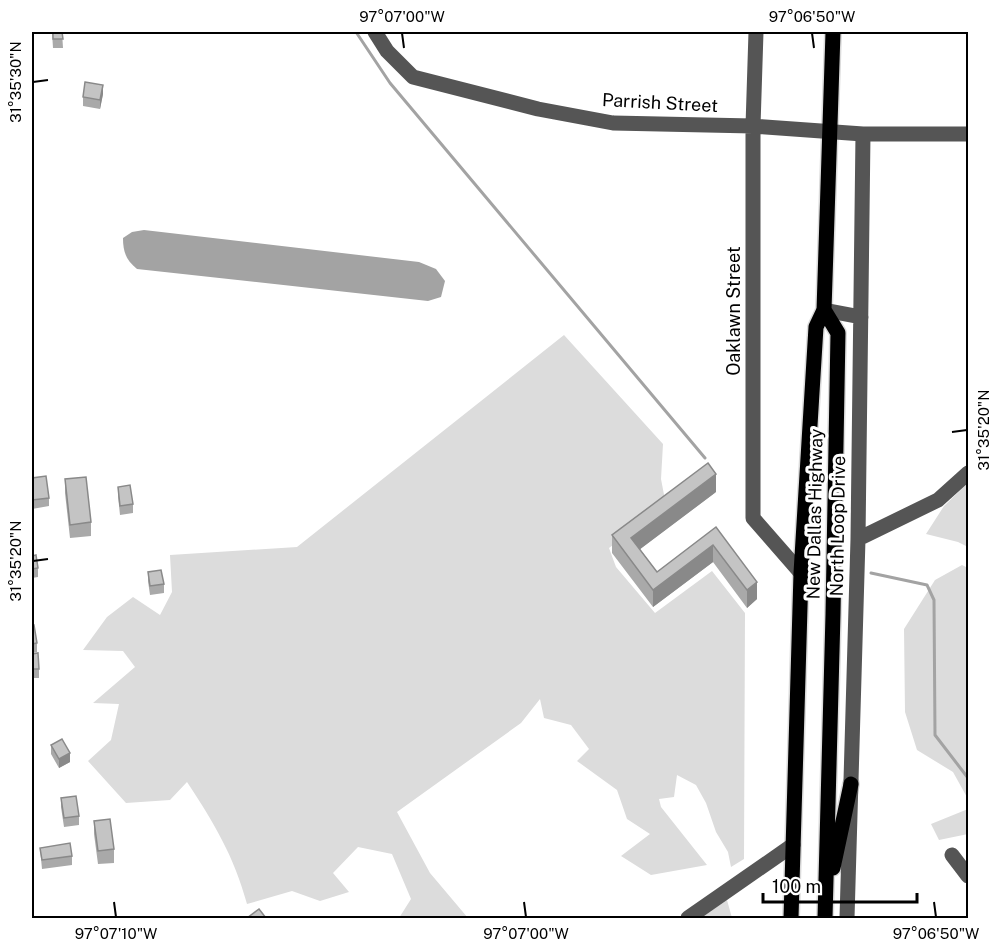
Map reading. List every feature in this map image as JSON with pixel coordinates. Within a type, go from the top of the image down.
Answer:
[{"type":"main road","name":"New Dallas Highway","points":[[807,470],[816,327],[824,310],[833,32]]},
{"type":"main road","name":"New Dallas Highway","points":[[824,310],[838,333],[825,911]]},
{"type":"main road","name":"North Loop Drive","points":[[791,918],[801,573],[807,470]]},
{"type":"main road","points":[[825,911],[851,783]]},
{"type":"street","name":"Parrish Street","points":[[375,32],[387,51],[413,77],[538,109],[614,123],[753,126],[863,134],[969,134]]},
{"type":"street","name":"Oaklawn Street","points":[[756,32],[753,126],[753,518],[801,573]]},
{"type":"street","name":"North Loop Drive","points":[[847,918],[858,539],[863,134]]},
{"type":"street","points":[[824,310],[861,317]]},
{"type":"street","points":[[858,539],[938,500],[969,473]]},
{"type":"street","points":[[833,614],[856,612]]},
{"type":"street","points":[[688,918],[793,845]]},
{"type":"street","points":[[952,855],[969,876]]},
{"type":"shaded area","points":[[144,230],[419,262],[436,269],[445,281],[441,297],[428,301],[137,269],[126,255],[123,238],[132,232]]},
{"type":"shaded area","points":[[564,335],[663,444],[661,479],[666,505],[609,548],[616,567],[655,613],[712,571],[745,613],[744,859],[731,867],[728,852],[716,832],[706,803],[696,785],[677,775],[674,797],[659,799],[661,807],[707,865],[651,875],[621,856],[650,834],[627,819],[617,790],[577,761],[589,749],[571,725],[544,718],[540,699],[521,723],[397,812],[430,873],[468,918],[399,918],[411,899],[392,854],[358,847],[333,873],[349,892],[320,901],[292,891],[247,904],[236,870],[222,840],[187,782],[170,800],[126,803],[88,761],[111,740],[119,704],[93,703],[135,667],[123,651],[83,650],[107,617],[133,597],[160,615],[172,592],[170,555],[297,547]]},
{"type":"shaded area","points":[[968,483],[968,547],[958,542],[926,534],[944,506]]},
{"type":"shaded area","points":[[962,565],[968,568],[968,799],[953,772],[917,750],[905,712],[904,629],[935,580]]},
{"type":"shaded area","points":[[968,809],[968,834],[939,840],[931,824]]},
{"type":"shaded area","points":[[727,900],[732,918],[701,918]]},
{"type":"building","points":[[53,32],[62,32],[63,39],[53,39]]},
{"type":"building","points":[[85,82],[103,85],[100,100],[83,97]]},
{"type":"building","points":[[708,463],[716,474],[631,538],[657,572],[716,527],[757,582],[747,590],[713,545],[653,590],[612,535]]},
{"type":"building","points":[[46,476],[49,498],[32,500],[32,478]]},
{"type":"building","points":[[86,477],[91,522],[70,525],[65,479]]},
{"type":"building","points":[[130,485],[133,504],[120,506],[118,487]]},
{"type":"building","points":[[36,555],[38,568],[32,569],[32,556]]},
{"type":"building","points":[[161,570],[164,584],[150,586],[148,572]]},
{"type":"building","points":[[34,625],[37,643],[32,644],[32,626]]},
{"type":"building","points":[[38,653],[39,669],[32,669],[32,654]]},
{"type":"building","points":[[62,739],[70,753],[59,759],[51,745]]},
{"type":"building","points":[[76,796],[79,816],[64,818],[61,798]]},
{"type":"building","points":[[110,819],[114,849],[98,851],[94,821]]},
{"type":"building","points":[[70,843],[72,856],[42,860],[40,848]]},
{"type":"building","points":[[259,909],[266,918],[247,918]]},
{"type":"waterway","points":[[356,32],[390,83],[705,458]]},
{"type":"waterway","points":[[871,573],[927,585],[934,600],[935,735],[968,778]]}]
